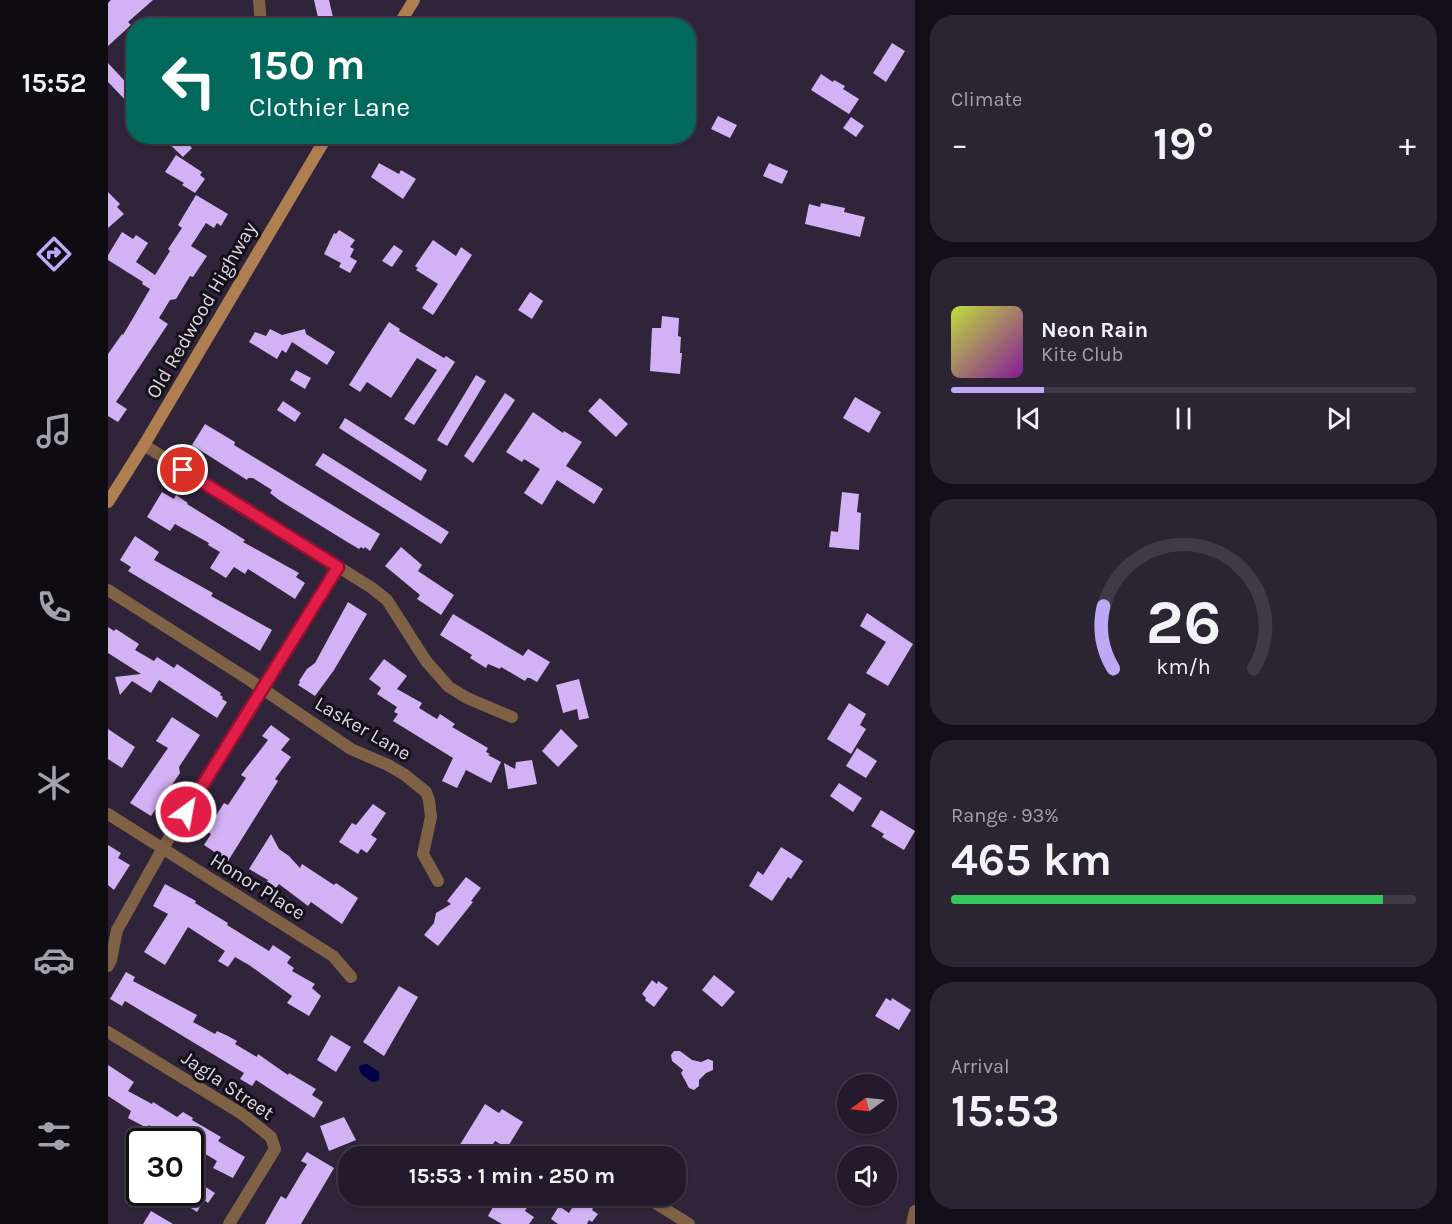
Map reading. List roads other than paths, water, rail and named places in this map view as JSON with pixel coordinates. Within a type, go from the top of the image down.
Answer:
[{"type":"main road","points":[[403,18],[414,0]]},
{"type":"main road","name":"Old Redwood Highway","points":[[108,502],[322,144]]},
{"type":"street","points":[[259,0],[260,18]]},
{"type":"street","points":[[144,445],[387,600],[426,661],[449,687],[467,699],[512,717]]},
{"type":"street","points":[[108,966],[117,930],[163,848],[338,567]]},
{"type":"street","name":"Lasker Lane","points":[[108,590],[263,689],[351,749],[388,765],[426,792],[431,817],[423,854],[438,881]]},
{"type":"street","name":"Honor Place","points":[[108,814],[333,956],[351,977]]},
{"type":"street","name":"Jagla Street","points":[[108,1032],[243,1114],[271,1137],[275,1149],[229,1224]]},
{"type":"street","points":[[660,1206],[689,1224]]},
{"type":"street","points":[[912,1224],[915,1210]]}]
